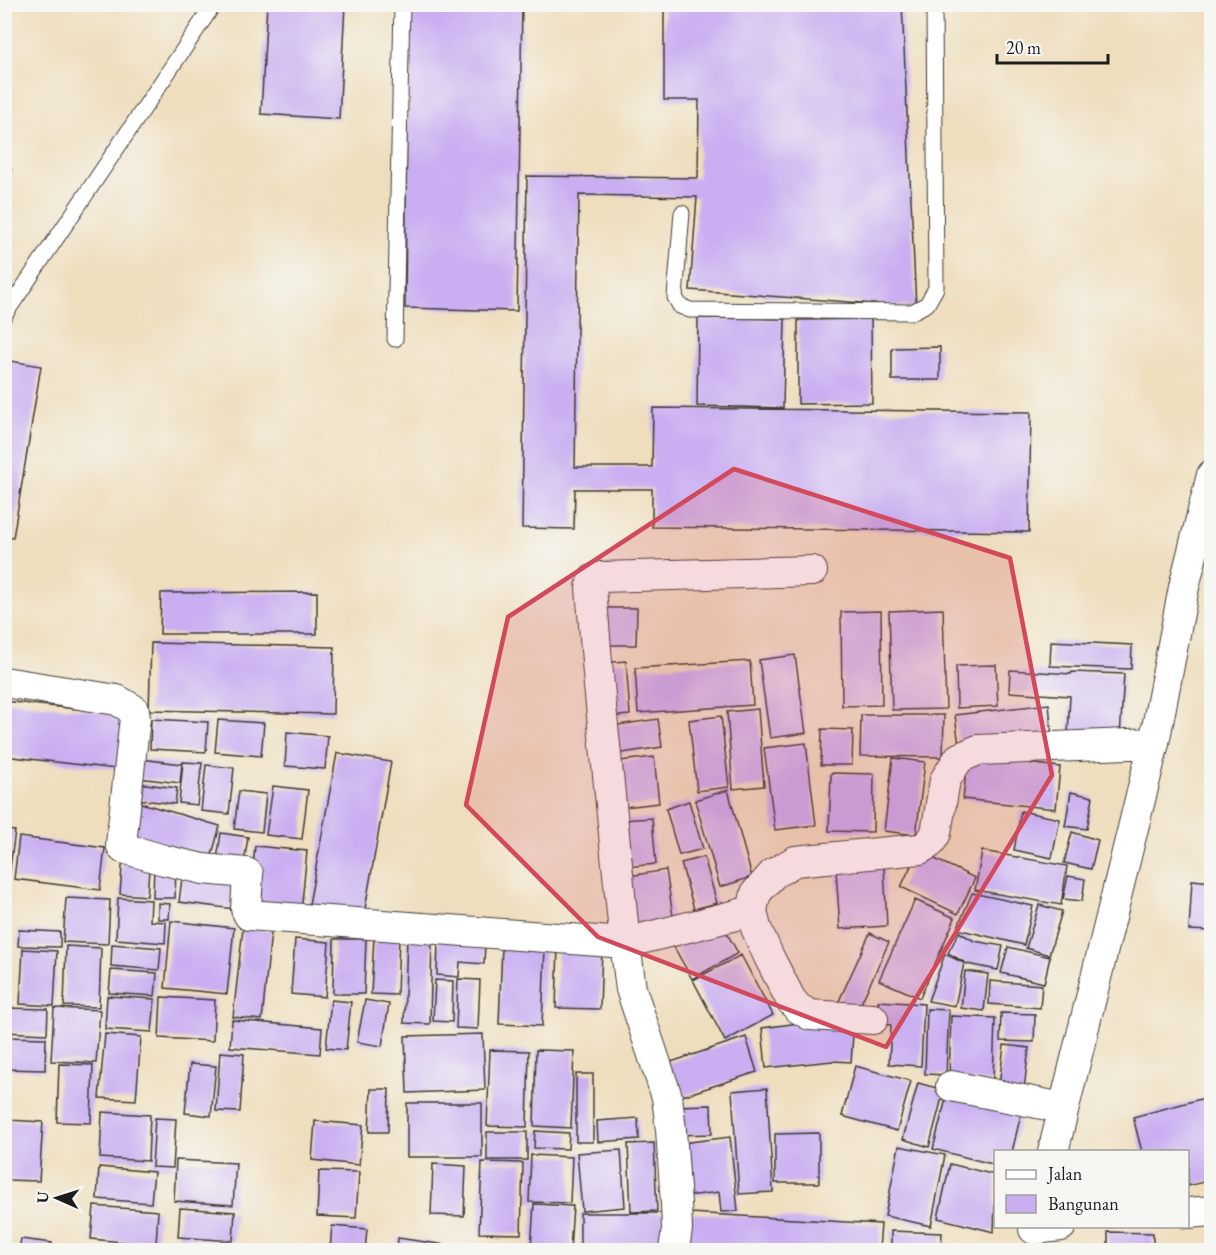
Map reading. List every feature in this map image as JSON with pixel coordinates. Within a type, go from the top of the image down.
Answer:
[{"type":"street","points":[[1054,1150],[1154,743],[1184,587],[1212,475]]},
{"type":"street","points":[[675,1251],[676,1213],[667,1097],[631,989],[591,588],[593,580],[601,577],[812,571]]},
{"type":"street","points":[[4,682],[117,700],[134,710],[121,844],[123,848],[203,869],[248,874],[246,909],[249,915],[625,943],[752,911]]},
{"type":"street","points":[[873,1019],[810,1015],[798,1008],[791,1000],[769,957],[752,911],[756,893],[773,874],[795,861],[920,849],[930,843],[936,832],[945,780],[959,758],[978,750],[1154,743]]},
{"type":"street","points":[[951,1086],[1064,1108]]},
{"type":"street","points":[[1189,1213],[1212,1211]]},
{"type":"lane","points":[[4,316],[214,4]]},
{"type":"lane","points":[[395,339],[402,4]]},
{"type":"lane","points":[[682,213],[675,297],[680,306],[690,310],[912,312],[927,304],[936,288],[934,4]]},
{"type":"highlighted area","points":[[734,469],[1010,558],[1052,775],[886,1047],[598,937],[466,805],[508,617]]},
{"type":"building","points":[[267,4],[345,4],[339,119],[261,114]]},
{"type":"building","points":[[408,4],[522,4],[517,311],[405,308]]},
{"type":"building","points":[[664,4],[902,4],[916,307],[690,290],[697,197],[579,195],[575,467],[652,467],[653,408],[1031,412],[1029,532],[652,527],[652,489],[575,489],[574,529],[522,528],[527,176],[698,178],[699,100],[664,100]]},
{"type":"building","points":[[4,168],[11,169],[7,200],[4,199]]},
{"type":"building","points":[[698,318],[785,319],[783,408],[697,406]]},
{"type":"building","points":[[871,319],[872,403],[798,404],[798,320]]},
{"type":"building","points":[[940,347],[940,380],[892,380],[892,348]]},
{"type":"building","points":[[4,360],[41,366],[13,538],[4,537]]},
{"type":"building","points":[[317,592],[317,634],[160,634],[161,593]]},
{"type":"building","points":[[600,608],[637,608],[636,645],[599,645]]},
{"type":"building","points":[[943,609],[946,709],[892,710],[889,611]]},
{"type":"building","points":[[881,611],[882,705],[842,706],[841,612]]},
{"type":"building","points":[[1051,641],[1132,645],[1131,669],[1050,666]]},
{"type":"building","points":[[151,643],[334,647],[333,714],[149,710]]},
{"type":"building","points":[[795,655],[806,733],[770,738],[759,660]]},
{"type":"building","points":[[626,661],[630,715],[605,717],[601,663]]},
{"type":"building","points":[[750,661],[753,705],[638,713],[635,668]]},
{"type":"building","points":[[996,665],[998,706],[957,708],[956,666]]},
{"type":"building","points":[[1010,670],[1071,674],[1072,672],[1124,674],[1120,737],[1068,734],[1070,696],[1009,692]]},
{"type":"building","points":[[4,701],[131,715],[125,770],[4,756]]},
{"type":"building","points":[[1049,704],[1052,736],[959,746],[955,715]]},
{"type":"building","points":[[758,709],[764,786],[733,789],[727,712]]},
{"type":"building","points":[[861,715],[944,715],[943,757],[860,756]]},
{"type":"building","points":[[721,716],[729,787],[697,791],[689,720]]},
{"type":"building","points":[[151,719],[208,722],[206,752],[150,749]]},
{"type":"building","points":[[658,719],[662,747],[609,755],[605,727]]},
{"type":"building","points":[[218,720],[264,723],[261,756],[215,752]]},
{"type":"building","points":[[822,729],[853,730],[852,765],[821,765]]},
{"type":"building","points":[[287,732],[328,736],[325,769],[285,766]]},
{"type":"building","points":[[806,743],[816,825],[775,830],[764,748]]},
{"type":"building","points":[[337,753],[391,762],[363,920],[308,910]]},
{"type":"building","points":[[968,756],[1060,767],[1056,809],[963,799]]},
{"type":"building","points":[[654,757],[659,803],[616,808],[611,762]]},
{"type":"building","points":[[893,758],[925,762],[916,835],[884,831]]},
{"type":"building","points":[[140,759],[182,764],[180,783],[138,778]]},
{"type":"building","points":[[183,762],[202,763],[197,805],[179,803]]},
{"type":"building","points":[[206,765],[234,768],[229,814],[201,811]]},
{"type":"building","points":[[831,773],[874,774],[873,832],[829,831]]},
{"type":"building","points":[[137,783],[177,788],[175,804],[135,799]]},
{"type":"building","points":[[273,786],[308,790],[302,839],[266,835]]},
{"type":"building","points":[[728,790],[752,877],[720,887],[695,800]]},
{"type":"building","points":[[239,791],[266,794],[262,832],[234,829]]},
{"type":"building","points":[[1071,792],[1093,797],[1087,829],[1065,826]]},
{"type":"building","points":[[689,801],[703,849],[679,855],[666,809]]},
{"type":"building","points":[[141,803],[220,826],[208,869],[129,846]]},
{"type":"building","points":[[1021,811],[1060,819],[1052,858],[1014,850]]},
{"type":"building","points":[[652,818],[656,864],[625,867],[622,820]]},
{"type":"building","points":[[4,830],[15,831],[9,875],[4,875]]},
{"type":"building","points":[[1072,832],[1098,840],[1091,869],[1064,863]]},
{"type":"building","points":[[221,833],[248,837],[243,870],[216,866]]},
{"type":"building","points":[[19,837],[105,848],[100,890],[14,879]]},
{"type":"building","points":[[255,846],[307,851],[301,913],[249,907]]},
{"type":"building","points":[[918,851],[975,878],[958,914],[901,887]]},
{"type":"building","points":[[982,851],[1067,866],[1061,905],[975,890]]},
{"type":"building","points":[[123,854],[150,856],[147,896],[120,894]]},
{"type":"building","points":[[704,857],[717,903],[694,909],[681,863]]},
{"type":"building","points":[[154,865],[176,866],[175,898],[153,898]]},
{"type":"building","points":[[884,867],[887,926],[840,929],[836,870]]},
{"type":"building","points":[[183,870],[246,877],[242,910],[179,902]]},
{"type":"building","points":[[666,870],[674,923],[631,930],[622,877]]},
{"type":"building","points":[[1068,876],[1085,879],[1082,901],[1063,899]]},
{"type":"building","points":[[1192,880],[1212,882],[1212,931],[1189,930]]},
{"type":"building","points":[[972,893],[1033,906],[1024,945],[957,929]]},
{"type":"building","points":[[66,898],[110,900],[108,944],[63,942]]},
{"type":"building","points":[[118,898],[151,900],[150,921],[166,922],[165,943],[116,939]]},
{"type":"building","points":[[915,900],[955,918],[920,998],[879,980]]},
{"type":"building","points":[[158,903],[170,904],[169,919],[158,919]]},
{"type":"building","points":[[1039,905],[1062,911],[1049,955],[1026,948]]},
{"type":"building","points":[[171,921],[234,928],[227,994],[165,988]]},
{"type":"building","points":[[720,921],[738,953],[692,979],[674,947]]},
{"type":"building","points":[[243,928],[271,931],[262,1020],[233,1017]]},
{"type":"building","points":[[19,930],[60,932],[60,947],[18,946]]},
{"type":"building","points":[[959,932],[974,941],[1003,946],[998,970],[967,964],[948,953]]},
{"type":"building","points":[[870,933],[889,942],[858,1010],[839,1001]]},
{"type":"building","points":[[374,937],[399,937],[397,995],[371,994]]},
{"type":"building","points":[[407,938],[432,939],[430,1024],[404,1023]]},
{"type":"building","points":[[295,939],[329,942],[325,997],[291,994]]},
{"type":"building","points":[[334,939],[366,939],[364,994],[333,994]]},
{"type":"building","points":[[438,939],[485,943],[484,964],[460,962],[459,977],[437,975]]},
{"type":"building","points":[[112,944],[161,948],[159,970],[111,966]]},
{"type":"building","points":[[502,945],[545,947],[542,1026],[499,1024]]},
{"type":"building","points":[[558,945],[602,947],[600,1009],[556,1008]]},
{"type":"building","points":[[66,946],[101,948],[99,1007],[64,1006]]},
{"type":"building","points":[[1008,947],[1050,957],[1044,983],[1001,973]]},
{"type":"building","points":[[23,949],[57,951],[54,1006],[20,1004]]},
{"type":"building","points":[[945,954],[964,963],[955,1006],[928,1001]]},
{"type":"building","points":[[741,955],[773,1015],[725,1041],[693,980]]},
{"type":"building","points":[[111,970],[157,973],[155,996],[109,993]]},
{"type":"building","points":[[965,971],[988,974],[984,1011],[961,1008]]},
{"type":"building","points":[[458,979],[480,980],[478,1029],[456,1028]]},
{"type":"building","points":[[435,980],[453,981],[452,1022],[433,1021]]},
{"type":"building","points":[[990,981],[1042,985],[1040,1008],[989,1004]]},
{"type":"building","points":[[107,996],[155,999],[152,1032],[105,1029]]},
{"type":"building","points":[[161,997],[215,1000],[213,1041],[159,1038]]},
{"type":"building","points":[[331,1000],[351,1002],[346,1050],[326,1048]]},
{"type":"building","points":[[365,1000],[389,1004],[382,1046],[357,1042]]},
{"type":"building","points":[[878,1001],[924,1004],[921,1066],[889,1064],[891,1025],[877,1024]]},
{"type":"building","points":[[4,1008],[48,1009],[47,1034],[4,1032]]},
{"type":"building","points":[[54,1008],[100,1010],[96,1063],[51,1061]]},
{"type":"building","points":[[927,1009],[949,1010],[946,1075],[925,1074]]},
{"type":"building","points":[[1001,1013],[1035,1014],[1034,1042],[1000,1041]]},
{"type":"building","points":[[951,1016],[995,1018],[993,1081],[949,1080]]},
{"type":"building","points":[[830,1019],[854,1021],[851,1062],[832,1061],[766,1068],[762,1028]]},
{"type":"building","points":[[232,1020],[322,1028],[320,1054],[230,1047]]},
{"type":"building","points":[[105,1034],[141,1037],[136,1100],[99,1098]]},
{"type":"building","points":[[483,1034],[485,1090],[407,1093],[405,1036]]},
{"type":"building","points":[[4,1037],[46,1038],[45,1070],[4,1069]]},
{"type":"building","points":[[746,1037],[757,1072],[673,1099],[662,1065]]},
{"type":"building","points":[[1004,1045],[1029,1048],[1023,1097],[998,1094]]},
{"type":"building","points":[[490,1050],[529,1051],[527,1127],[487,1126]]},
{"type":"building","points":[[536,1050],[574,1051],[571,1128],[534,1126]]},
{"type":"building","points":[[220,1052],[244,1054],[240,1112],[216,1111]]},
{"type":"building","points":[[59,1064],[93,1065],[91,1123],[57,1122]]},
{"type":"building","points":[[190,1064],[216,1066],[211,1116],[185,1113]]},
{"type":"building","points":[[855,1066],[911,1081],[897,1131],[842,1116]]},
{"type":"building","points":[[576,1074],[593,1074],[593,1142],[576,1142]]},
{"type":"building","points":[[918,1083],[944,1090],[929,1147],[903,1139]]},
{"type":"building","points":[[767,1088],[773,1192],[739,1194],[732,1091]]},
{"type":"building","points":[[371,1089],[389,1089],[388,1132],[369,1132]]},
{"type":"building","points":[[947,1095],[1021,1114],[1012,1150],[994,1150],[994,1164],[933,1149]]},
{"type":"building","points":[[1212,1096],[1212,1180],[1189,1186],[1189,1150],[1141,1150],[1133,1117]]},
{"type":"building","points":[[407,1103],[482,1103],[482,1157],[407,1157]]},
{"type":"building","points":[[711,1105],[712,1134],[677,1135],[676,1106]]},
{"type":"building","points":[[102,1112],[150,1115],[148,1161],[100,1158]]},
{"type":"building","points":[[155,1118],[176,1119],[173,1168],[152,1167]]},
{"type":"building","points":[[638,1118],[639,1139],[598,1142],[597,1121]]},
{"type":"building","points":[[8,1120],[43,1122],[39,1181],[5,1180]]},
{"type":"building","points":[[315,1121],[363,1125],[359,1165],[312,1160]]},
{"type":"building","points":[[535,1131],[569,1133],[568,1149],[534,1148]]},
{"type":"building","points":[[487,1132],[527,1132],[527,1160],[487,1160]]},
{"type":"building","points":[[819,1133],[819,1183],[775,1183],[775,1134]]},
{"type":"building","points":[[730,1137],[738,1211],[721,1212],[719,1192],[680,1197],[674,1144]]},
{"type":"building","points":[[654,1143],[657,1211],[631,1212],[628,1144]]},
{"type":"building","points":[[899,1146],[945,1155],[931,1226],[885,1216]]},
{"type":"building","points":[[621,1150],[625,1207],[582,1211],[577,1153]]},
{"type":"building","points":[[531,1155],[572,1157],[570,1203],[529,1202]]},
{"type":"building","points":[[176,1160],[236,1163],[233,1205],[174,1201]]},
{"type":"building","points":[[482,1162],[523,1163],[521,1234],[479,1233]]},
{"type":"building","points":[[433,1164],[466,1166],[464,1216],[431,1215]]},
{"type":"building","points":[[950,1164],[994,1175],[994,1232],[938,1218]]},
{"type":"building","points":[[99,1167],[154,1172],[151,1203],[97,1199]]},
{"type":"building","points":[[319,1171],[359,1172],[356,1218],[317,1216]]},
{"type":"building","points":[[534,1204],[573,1206],[570,1250],[531,1249]]},
{"type":"building","points":[[94,1206],[158,1211],[156,1245],[91,1239]]},
{"type":"building","points":[[180,1208],[235,1212],[233,1241],[178,1237]]},
{"type":"building","points":[[580,1213],[664,1213],[663,1250],[580,1250]]},
{"type":"building","points":[[690,1213],[881,1224],[879,1250],[688,1250]]},
{"type":"building","points":[[332,1226],[367,1229],[365,1250],[330,1250]]},
{"type":"building","points":[[891,1231],[942,1233],[941,1247],[891,1245]]},
{"type":"building","points":[[1108,1232],[1153,1233],[1153,1250],[1108,1250]]},
{"type":"building","points":[[398,1238],[452,1246],[452,1250],[397,1250]]},
{"type":"building","points":[[21,1239],[52,1243],[51,1250],[19,1250]]},
{"type":"building","points":[[884,1247],[912,1249],[912,1250],[884,1250]]}]
